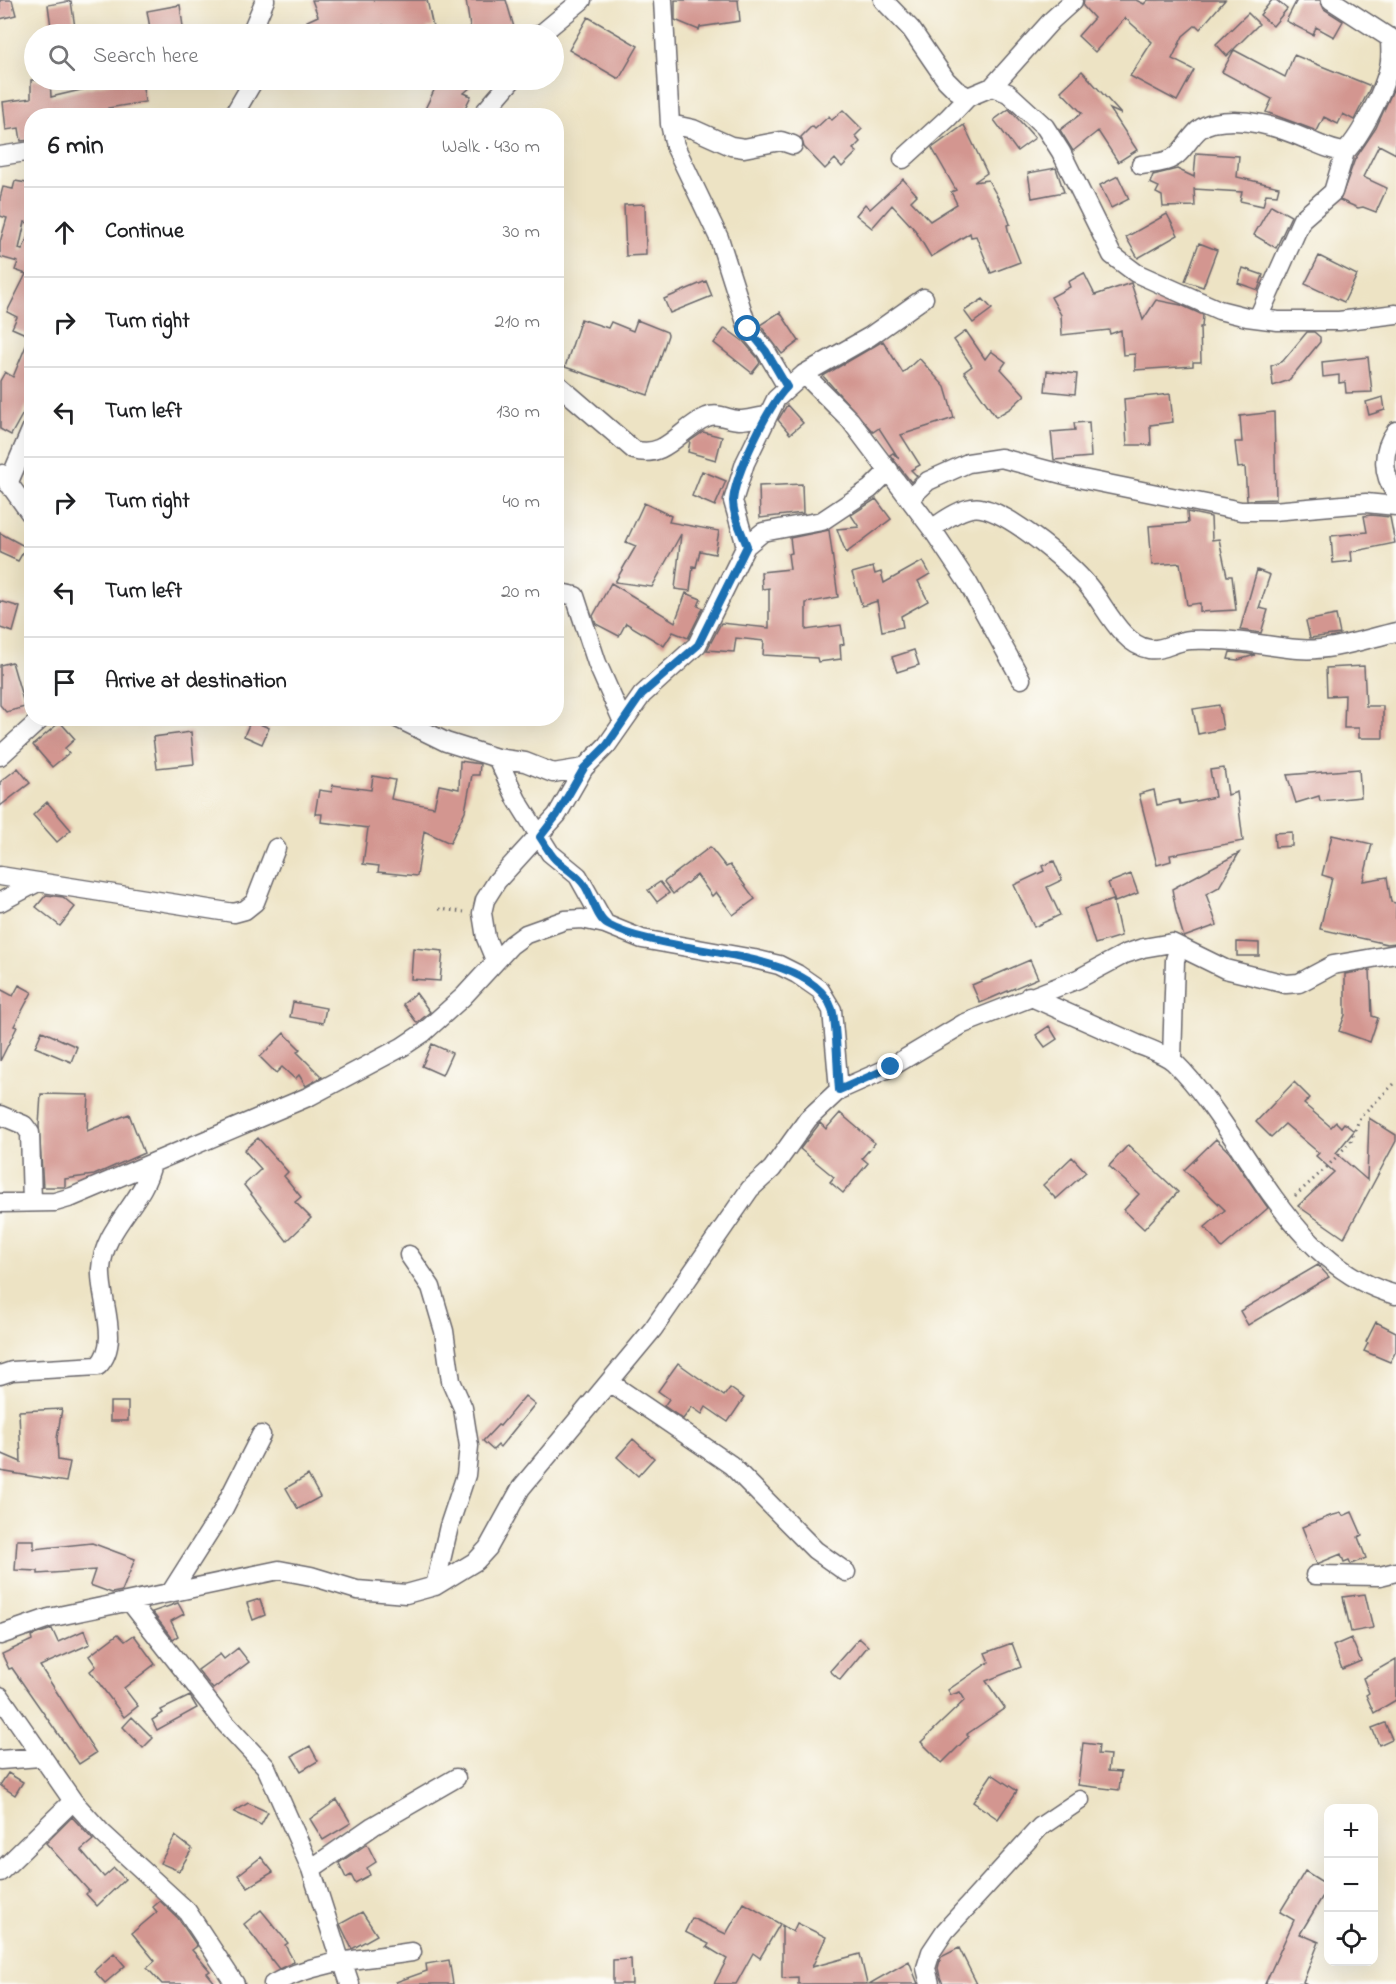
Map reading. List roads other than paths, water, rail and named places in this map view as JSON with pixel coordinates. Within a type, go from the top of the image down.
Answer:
[{"type":"street","points":[[255,24],[265,0]]},
{"type":"street","points":[[553,24],[582,0]]},
{"type":"street","points":[[663,0],[670,124],[675,146],[690,182],[719,238],[748,329],[766,351],[787,387]]},
{"type":"street","points":[[883,0],[911,29],[946,80],[956,90],[968,96]]},
{"type":"street","points":[[1258,318],[1302,219],[1333,192],[1345,152],[1354,142],[1385,81],[1390,61],[1393,39],[1331,0]]},
{"type":"street","points":[[903,159],[968,96],[992,87],[1052,20],[1074,1]]},
{"type":"street","points":[[992,87],[1008,93],[1045,127],[1061,152],[1112,255],[1120,263],[1219,310],[1258,318],[1339,321],[1396,314]]},
{"type":"street","points":[[238,108],[248,90]]},
{"type":"street","points":[[488,108],[503,90]]},
{"type":"street","points":[[1140,165],[1164,162],[1178,154],[1199,129],[1210,123],[1232,121],[1253,122],[1283,129],[1335,151],[1345,152]]},
{"type":"street","points":[[670,124],[693,129],[731,146],[744,148],[781,141],[793,145]]},
{"type":"street","points":[[0,156],[24,152]]},
{"type":"street","points":[[747,546],[733,501],[745,463],[776,399],[804,374],[870,337],[924,298]]},
{"type":"street","points":[[804,374],[850,420],[932,529],[968,583],[1021,680]]},
{"type":"street","points":[[564,389],[634,450],[646,454],[664,448],[695,423],[710,416],[723,416],[738,420],[767,416]]},
{"type":"street","points":[[1396,431],[1388,442],[1384,459],[1388,483],[1396,494]]},
{"type":"street","points":[[24,442],[4,477],[24,505]]},
{"type":"street","points":[[909,499],[928,481],[948,472],[968,464],[1001,458],[1073,477],[1240,511],[1273,511],[1366,503],[1396,506]]},
{"type":"street","points":[[495,960],[486,939],[482,913],[485,900],[497,881],[540,837],[557,815],[584,768],[607,745],[642,694],[698,645],[747,546],[763,532],[822,520],[870,489],[889,470]]},
{"type":"street","points":[[932,529],[960,512],[979,507],[993,513],[1032,537],[1077,572],[1116,624],[1132,640],[1149,649],[1185,641],[1227,639],[1300,650],[1337,646],[1396,632]]},
{"type":"street","points":[[564,594],[575,596],[579,602],[586,635],[623,722]]},
{"type":"street","points":[[0,756],[33,726]]},
{"type":"street","points":[[413,726],[446,742],[497,758],[525,762],[554,773],[584,768]]},
{"type":"street","points":[[497,758],[517,800],[540,837],[557,861],[578,876],[605,924]]},
{"type":"street","points":[[0,876],[234,913],[245,910],[255,902],[276,848]]},
{"type":"street","points":[[0,902],[38,882]]},
{"type":"street","points":[[0,1203],[55,1202],[72,1197],[310,1096],[423,1034],[463,997],[495,960],[526,934],[550,924],[582,919],[605,924],[642,939],[754,959],[779,965],[797,974],[820,990],[832,1010],[839,1090]]},
{"type":"street","points":[[0,1635],[49,1618],[131,1603],[279,1570],[311,1576],[357,1590],[385,1593],[406,1594],[435,1586],[476,1562],[488,1548],[521,1488],[653,1329],[750,1189],[772,1169],[808,1119],[839,1090],[891,1067],[963,1024],[1029,996],[1078,979],[1125,954],[1172,943],[1225,969],[1286,984],[1299,983],[1333,965],[1396,954]]},
{"type":"street","points":[[1172,1060],[1175,960],[1179,946]]},
{"type":"street","points":[[1029,996],[1172,1060],[1202,1093],[1281,1208],[1328,1256],[1353,1276],[1382,1291],[1396,1295]]},
{"type":"street","points":[[0,1115],[24,1125],[30,1133],[32,1202]]},
{"type":"street","points":[[0,1375],[12,1371],[98,1365],[106,1357],[109,1343],[101,1270],[106,1245],[117,1223],[145,1186],[152,1163]]},
{"type":"street","points":[[409,1255],[431,1287],[444,1331],[451,1381],[463,1408],[469,1446],[466,1475],[449,1526],[435,1586]]},
{"type":"street","points":[[609,1382],[731,1465],[815,1550],[846,1572]]},
{"type":"street","points":[[171,1593],[223,1510],[261,1435]]},
{"type":"street","points":[[1316,1575],[1380,1576],[1396,1572]]},
{"type":"street","points":[[131,1603],[225,1723],[266,1767],[311,1869],[350,1984]]},
{"type":"street","points":[[0,1696],[40,1757],[73,1801],[102,1833],[187,1911],[235,1984]]},
{"type":"street","points":[[0,1760],[40,1757]]},
{"type":"street","points":[[311,1869],[373,1826],[456,1778]]},
{"type":"street","points":[[930,1984],[926,1968],[931,1952],[945,1931],[1040,1827],[1080,1800]]},
{"type":"street","points":[[0,1872],[73,1801]]},
{"type":"street","points":[[273,1984],[287,1976],[342,1963],[412,1952]]}]
